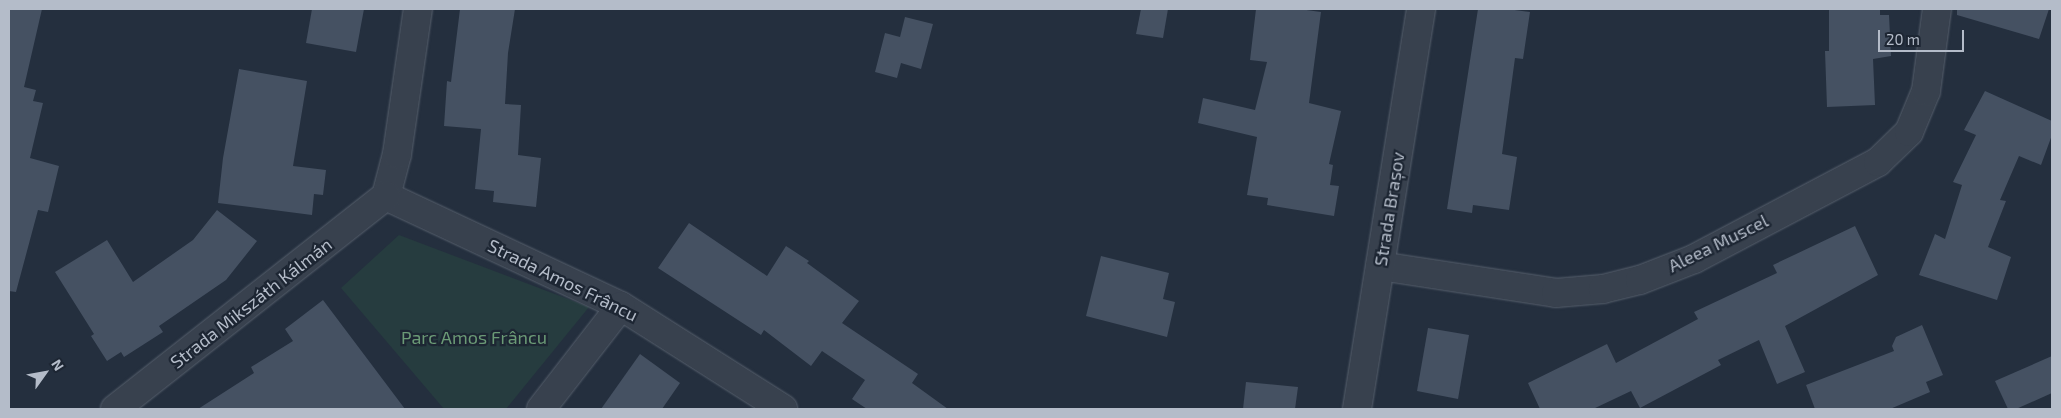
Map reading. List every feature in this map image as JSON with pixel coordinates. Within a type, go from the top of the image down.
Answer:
[{"type":"street","points":[[386,196],[397,154],[418,9]]},
{"type":"street","name":"Strada Brașov","points":[[1357,409],[1421,9]]},
{"type":"street","name":"Aleea Muscel","points":[[1380,266],[1556,293],[1603,289],[1640,280],[1694,258],[1878,162],[1909,132],[1926,91],[1937,9]]},
{"type":"street","name":"Strada Amos Frâncu","points":[[386,196],[622,306],[783,409]]},
{"type":"street","name":"Strada Mikszáth Kálmán","points":[[115,409],[386,196]]},
{"type":"street","points":[[541,409],[622,306]]},
{"type":"green space","name":"Parc Amos Frâncu","points":[[399,235],[589,307],[506,409],[444,409],[341,288]]},
{"type":"building","points":[[9,9],[42,9],[24,87],[36,90],[33,101],[43,103],[30,158],[59,166],[48,212],[38,210],[16,292],[9,291]]},
{"type":"building","points":[[312,9],[364,9],[356,52],[306,43]]},
{"type":"building","points":[[460,9],[515,9],[508,53],[505,104],[521,105],[518,155],[541,158],[536,207],[493,202],[494,191],[475,189],[481,129],[444,126],[447,81],[451,82]]},
{"type":"building","points":[[1141,9],[1168,9],[1163,38],[1136,34]]},
{"type":"building","points":[[1256,9],[1299,9],[1321,12],[1309,103],[1341,111],[1329,164],[1333,165],[1330,185],[1339,186],[1334,216],[1267,205],[1268,198],[1247,195],[1257,137],[1198,123],[1203,98],[1255,110],[1267,62],[1250,60]]},
{"type":"building","points":[[1478,9],[1507,9],[1530,12],[1523,59],[1515,58],[1502,154],[1517,157],[1509,210],[1473,205],[1472,213],[1447,209]]},
{"type":"building","points":[[1829,9],[1880,9],[1880,15],[1889,15],[1891,56],[1873,59],[1875,105],[1827,107],[1825,51],[1829,51]]},
{"type":"building","points":[[1957,9],[2049,9],[2039,39],[1957,15]]},
{"type":"building","points":[[905,17],[933,24],[921,69],[901,63],[897,78],[875,72],[885,33],[900,37]]},
{"type":"building","points":[[239,69],[307,81],[293,166],[326,170],[323,195],[314,194],[312,215],[218,203],[223,158]]},
{"type":"building","points":[[1985,91],[2052,121],[2052,135],[2041,165],[2019,156],[2000,200],[2006,201],[1988,247],[2011,257],[1997,300],[1919,275],[1935,234],[1945,239],[1962,185],[1953,182],[1976,135],[1964,130]]},
{"type":"building","points":[[217,210],[257,241],[226,280],[159,326],[163,332],[124,357],[121,352],[107,361],[91,336],[94,334],[55,272],[107,240],[133,282],[193,240]]},
{"type":"building","points":[[689,223],[767,276],[786,246],[809,261],[807,263],[859,301],[842,323],[918,374],[912,383],[948,409],[867,409],[852,399],[865,380],[822,351],[811,366],[764,330],[761,335],[658,268]]},
{"type":"building","points":[[1855,226],[1878,275],[1785,326],[1805,372],[1777,384],[1759,340],[1718,360],[1721,365],[1640,408],[1631,391],[1593,409],[1540,409],[1528,383],[1607,344],[1616,363],[1698,319],[1694,312],[1777,273],[1773,265]]},
{"type":"building","points":[[1101,256],[1169,273],[1163,299],[1175,302],[1167,337],[1086,316]]},
{"type":"building","points":[[323,300],[405,409],[198,409],[254,373],[251,367],[293,341],[285,329]]},
{"type":"building","points":[[1922,325],[1943,375],[1926,382],[1930,392],[1890,409],[1815,409],[1806,385],[1894,351],[1892,346],[1896,337]]},
{"type":"building","points":[[1428,328],[1469,335],[1458,399],[1417,391]]},
{"type":"building","points":[[640,354],[680,383],[662,409],[601,409]]},
{"type":"building","points":[[2052,356],[2052,393],[2016,409],[2008,409],[1995,381]]},
{"type":"building","points":[[1246,382],[1298,387],[1295,409],[1243,409]]}]
